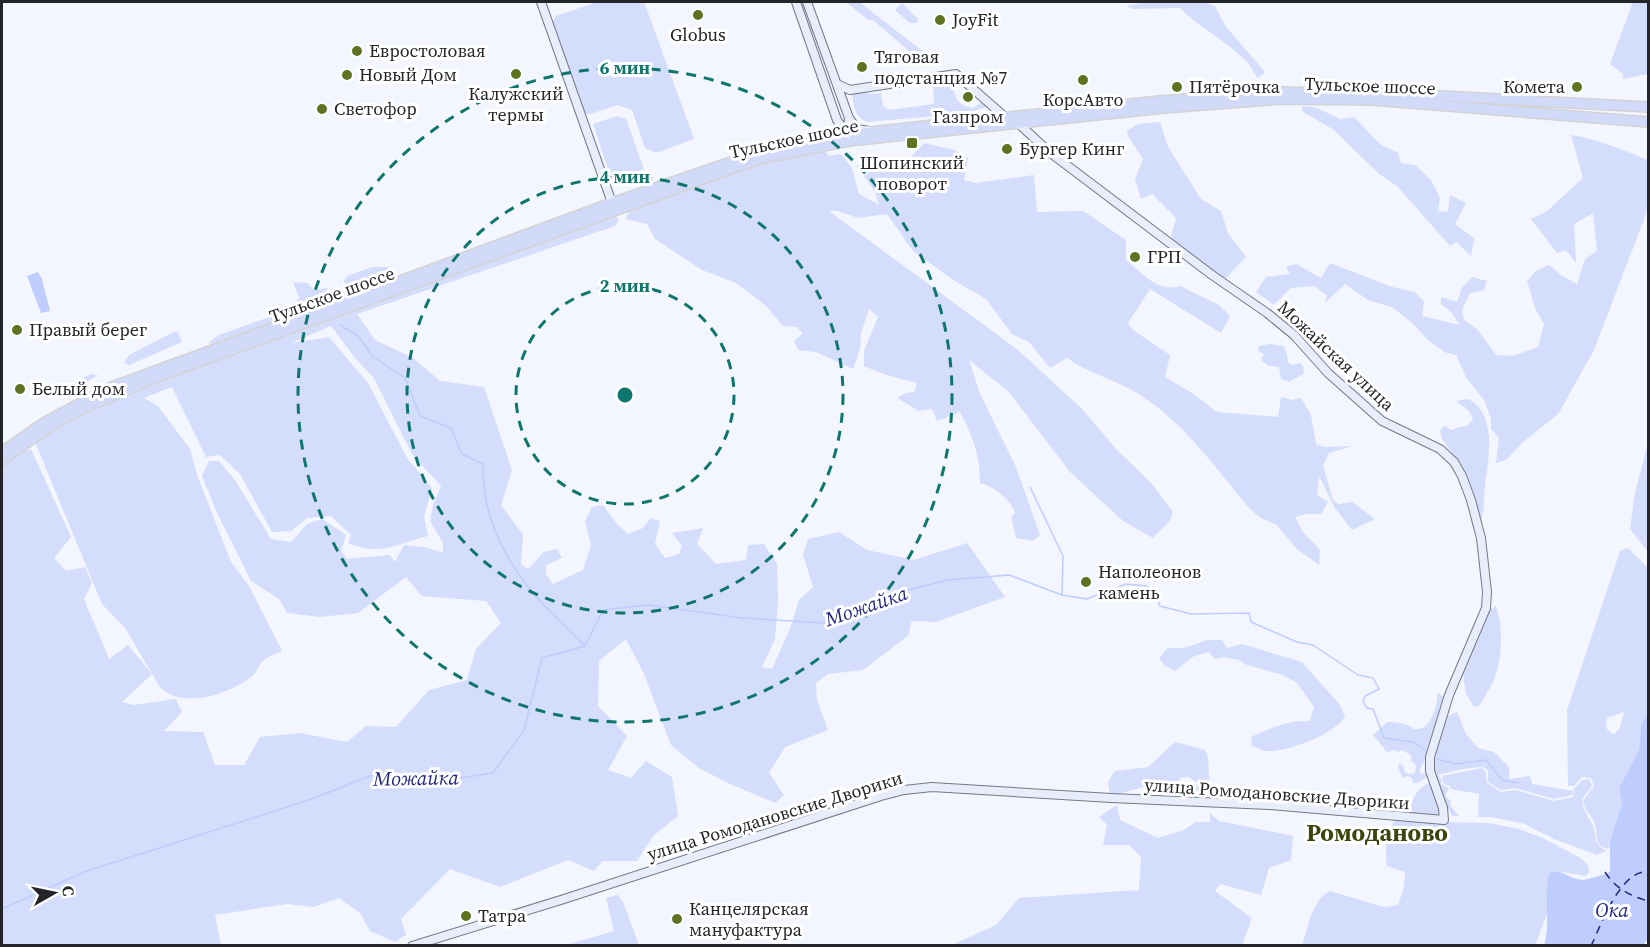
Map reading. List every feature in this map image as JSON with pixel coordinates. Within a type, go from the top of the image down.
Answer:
[{"type":"main road","name":"Тульское шоссе","points":[[2,460],[49,427],[79,410],[179,369],[730,169],[763,158],[870,132],[1159,101],[1279,92],[1404,94],[1648,107]]},
{"type":"main road","name":"Тульское шоссе","points":[[2,452],[45,422],[109,388],[612,203],[760,152],[827,138],[1281,99],[1393,102],[1648,122]]},
{"type":"street","points":[[541,2],[612,203]]},
{"type":"street","points":[[796,2],[838,121],[848,138]]},
{"type":"street","points":[[807,2],[849,118],[857,129],[870,132]]},
{"type":"street","points":[[837,84],[850,90],[956,74],[1005,117]]},
{"type":"street","points":[[831,101],[841,97]]},
{"type":"street","points":[[986,119],[991,112],[989,103]]},
{"type":"street","points":[[848,138],[849,118]]},
{"type":"street","points":[[1032,137],[1032,129],[1038,120]]},
{"type":"street","points":[[827,138],[833,134],[838,121]]},
{"type":"street","name":"Можайская улица","points":[[1018,123],[1032,137],[1212,276],[1267,313],[1294,335],[1328,373],[1382,421],[1440,449],[1454,462],[1471,500],[1481,537],[1487,592],[1485,608],[1449,695],[1430,757],[1430,771],[1443,808],[1444,820]]},
{"type":"street","name":"улица Ромодановские Дворики","points":[[412,945],[574,896],[881,796],[914,788],[1249,804],[1444,820]]},
{"type":"shaded area","points":[[597,2],[644,2],[694,139],[656,153],[645,148],[632,110],[618,105],[584,114],[552,24],[556,16]]},
{"type":"shaded area","points":[[846,2],[859,2],[924,52],[924,57],[916,57],[873,20],[868,20]]},
{"type":"shaded area","points":[[1206,2],[1215,6],[1226,27],[1265,72],[1258,78],[1239,54],[1180,8],[1132,9],[1127,6],[1140,3]]},
{"type":"shaded area","points":[[1633,2],[1648,2],[1648,74],[1623,79],[1623,74],[1610,64]]},
{"type":"shaded area","points":[[902,3],[918,19],[917,23],[910,23],[895,10]]},
{"type":"shaded area","points":[[949,80],[959,102],[973,108],[983,101],[986,107],[968,113],[868,122],[857,114],[854,107],[852,93],[881,93],[883,106],[889,110],[934,104],[933,83]]},
{"type":"shaded area","points":[[1302,106],[1315,107],[1340,119],[1354,117],[1381,145],[1398,153],[1401,163],[1415,165],[1431,180],[1440,198],[1438,211],[1448,212],[1450,195],[1466,203],[1455,224],[1474,238],[1471,256],[1456,242],[1450,246],[1397,186],[1379,174],[1334,130],[1303,112]]},
{"type":"shaded area","points":[[617,116],[626,119],[644,169],[612,181],[593,124]]},
{"type":"shaded area","points":[[1160,122],[1168,147],[1201,199],[1221,211],[1228,233],[1246,257],[1225,279],[1170,241],[1176,218],[1152,194],[1141,199],[1135,179],[1143,159],[1127,131],[1138,124]]},
{"type":"shaded area","points":[[1571,135],[1601,142],[1648,160],[1646,214],[1594,350],[1558,414],[1523,442],[1506,460],[1496,463],[1499,438],[1491,429],[1491,419],[1484,400],[1467,379],[1456,355],[1444,352],[1428,340],[1392,307],[1368,300],[1345,284],[1325,303],[1327,296],[1314,286],[1291,288],[1274,305],[1256,292],[1266,277],[1290,274],[1286,267],[1296,264],[1321,278],[1330,263],[1392,287],[1414,292],[1424,301],[1422,316],[1460,325],[1451,312],[1441,304],[1441,297],[1457,302],[1462,288],[1472,277],[1487,281],[1484,290],[1470,293],[1462,310],[1464,320],[1477,329],[1496,355],[1513,356],[1538,347],[1544,324],[1535,308],[1527,281],[1536,271],[1549,265],[1577,284],[1585,259],[1597,251],[1593,213],[1574,224],[1576,263],[1566,250],[1557,253],[1531,219],[1546,212],[1583,178]]},
{"type":"shaded area","points":[[924,143],[954,150],[968,158],[964,180],[976,183],[1034,175],[1037,212],[1083,211],[1126,240],[1126,260],[1151,281],[1164,287],[1180,286],[1219,305],[1230,316],[1221,333],[1150,289],[1128,323],[1133,330],[1170,355],[1165,377],[1192,393],[1217,412],[1278,417],[1281,397],[1292,400],[1301,398],[1311,415],[1316,444],[1325,447],[1353,446],[1329,453],[1323,466],[1333,500],[1339,504],[1352,502],[1375,519],[1352,530],[1335,508],[1319,476],[1317,495],[1328,502],[1321,514],[1295,517],[1303,532],[1320,550],[1319,565],[1296,548],[1277,525],[1261,518],[1249,508],[1198,446],[1154,404],[1128,388],[1067,358],[1050,368],[1029,342],[1012,334],[986,299],[953,280],[913,251],[887,214],[858,218],[838,211],[829,211],[1018,350],[1082,409],[1116,449],[1152,484],[1173,512],[1169,522],[1153,538],[1123,521],[1070,472],[1009,392],[969,360],[980,394],[1016,467],[1040,535],[1033,541],[1016,538],[1011,517],[1015,513],[1010,503],[996,490],[980,483],[975,446],[960,412],[937,421],[932,409],[919,411],[897,398],[905,393],[914,392],[917,383],[886,375],[864,366],[864,351],[878,317],[869,309],[853,369],[816,352],[798,350],[794,341],[803,333],[797,327],[783,326],[765,305],[736,283],[702,270],[655,239],[647,224],[625,219],[629,212],[701,184],[750,168],[824,149],[829,156],[841,154],[852,168],[859,194],[879,205],[875,192],[864,176],[873,168],[905,164]]},
{"type":"shaded area","points":[[614,216],[619,219],[615,226],[357,314],[375,340],[413,358],[440,381],[484,387],[512,470],[501,505],[523,535],[521,564],[528,569],[544,552],[557,549],[562,558],[546,565],[546,574],[553,584],[583,570],[591,546],[585,521],[592,507],[603,505],[617,524],[628,534],[643,528],[651,518],[660,521],[655,544],[665,558],[679,554],[682,546],[672,533],[703,528],[697,544],[716,564],[746,560],[748,545],[764,544],[777,564],[778,601],[775,639],[762,667],[772,669],[791,626],[799,600],[813,587],[803,555],[808,539],[839,532],[867,550],[914,560],[967,543],[1005,597],[936,622],[911,621],[909,635],[863,670],[828,674],[816,683],[817,700],[828,730],[785,747],[769,773],[784,795],[775,803],[699,768],[671,745],[644,674],[626,639],[599,661],[598,706],[627,736],[608,770],[631,778],[646,761],[672,777],[678,816],[653,836],[637,861],[603,861],[594,871],[568,860],[500,887],[450,869],[401,919],[406,935],[395,942],[370,931],[360,913],[339,898],[313,907],[287,904],[215,915],[221,945],[2,945],[2,466],[23,451],[31,449],[71,537],[54,558],[66,571],[85,567],[92,583],[84,599],[109,659],[128,645],[152,674],[122,702],[133,705],[176,699],[182,712],[164,731],[203,732],[215,765],[244,765],[260,737],[300,733],[347,742],[366,726],[396,727],[429,690],[467,680],[476,649],[501,623],[486,601],[422,596],[406,577],[358,613],[320,617],[287,613],[279,599],[251,581],[217,513],[202,476],[209,461],[219,461],[235,480],[271,539],[291,542],[307,524],[322,519],[346,535],[341,551],[347,559],[389,555],[395,562],[404,545],[424,547],[443,553],[443,543],[430,521],[433,505],[441,486],[412,454],[374,378],[355,358],[331,326],[291,343],[329,337],[368,383],[407,458],[432,488],[424,517],[428,536],[387,548],[366,548],[348,544],[351,535],[331,516],[307,518],[291,531],[272,532],[240,474],[220,455],[206,457],[172,387],[144,398],[158,406],[190,449],[197,475],[231,562],[249,586],[282,651],[264,660],[253,676],[218,694],[180,698],[160,687],[125,628],[102,604],[35,442],[77,417],[122,395]]},
{"type":"shaded area","points":[[372,267],[388,267],[393,274],[390,278],[349,291],[344,281],[347,276]]},
{"type":"shaded area","points":[[293,282],[308,283],[314,290],[326,288],[335,297],[335,302],[217,345],[208,343],[219,335],[294,308],[299,297]]},
{"type":"shaded area","points":[[178,332],[182,342],[129,365],[124,362],[129,355]]},
{"type":"shaded area","points":[[1270,344],[1283,346],[1288,363],[1292,365],[1300,363],[1304,368],[1303,374],[1289,382],[1281,379],[1279,367],[1269,366],[1261,360],[1264,354],[1258,351],[1259,346]]},
{"type":"shaded area","points":[[91,374],[98,375],[79,387],[67,386]]},
{"type":"shaded area","points":[[1468,399],[1483,415],[1489,437],[1484,507],[1480,521],[1466,473],[1442,439],[1440,431],[1444,426],[1452,430],[1467,426],[1473,419],[1469,411],[1456,401]]},
{"type":"shaded area","points":[[1648,444],[1648,552],[1630,529],[1635,492]]},
{"type":"shaded area","points":[[1628,548],[1648,568],[1648,713],[1641,726],[1639,750],[1619,788],[1622,803],[1609,849],[1598,842],[1594,822],[1583,801],[1594,786],[1591,778],[1582,777],[1574,786],[1568,786],[1567,710],[1620,551]],"holes":[[[1624,712],[1620,727],[1614,735],[1606,728],[1607,718]]]},
{"type":"shaded area","points":[[1496,606],[1501,638],[1497,671],[1480,705],[1474,707],[1466,694],[1463,674],[1488,611]]},
{"type":"shaded area","points":[[1207,640],[1222,640],[1227,648],[1242,644],[1302,662],[1340,705],[1345,717],[1321,736],[1286,749],[1266,751],[1252,746],[1251,737],[1287,723],[1310,721],[1314,707],[1297,683],[1283,675],[1247,665],[1239,660],[1224,657],[1215,659],[1209,652],[1194,656],[1175,671],[1164,665],[1159,658],[1168,648],[1184,648]]},
{"type":"shaded area","points":[[1437,693],[1445,697],[1420,769],[1420,774],[1427,773],[1427,777],[1418,783],[1413,783],[1412,778],[1408,776],[1403,778],[1398,767],[1399,764],[1403,765],[1405,773],[1415,773],[1416,765],[1411,761],[1411,755],[1402,750],[1387,752],[1373,735],[1387,722],[1402,723],[1414,729],[1424,727],[1434,712]]},
{"type":"shaded area","points":[[1457,712],[1466,734],[1478,748],[1494,752],[1509,767],[1509,779],[1530,776],[1532,784],[1573,791],[1572,795],[1554,799],[1515,788],[1501,790],[1488,782],[1488,771],[1483,767],[1462,769],[1438,775],[1442,780],[1441,784],[1449,788],[1445,796],[1451,801],[1450,805],[1459,816],[1452,816],[1439,789],[1435,756],[1446,717]]},
{"type":"shaded area","points":[[1175,742],[1205,750],[1208,757],[1210,796],[1200,797],[1196,792],[1197,783],[1189,777],[1180,778],[1176,789],[1161,792],[1146,786],[1119,794],[1110,794],[1108,782],[1115,771],[1148,767]]},
{"type":"shaded area","points":[[1482,768],[1486,773],[1487,783],[1501,792],[1516,790],[1554,801],[1573,797],[1574,789],[1582,780],[1589,779],[1592,786],[1582,799],[1583,806],[1593,826],[1598,844],[1606,851],[1597,855],[1554,839],[1525,824],[1491,817],[1478,817],[1479,794],[1451,789],[1450,786],[1444,784],[1442,776]]},
{"type":"shaded area","points":[[1429,783],[1438,804],[1438,814],[1414,814],[1411,806],[1414,798],[1418,790]]},
{"type":"shaded area","points":[[1117,805],[1120,820],[1158,838],[1184,830],[1196,822],[1210,822],[1210,813],[1219,821],[1293,836],[1291,860],[1269,868],[1261,895],[1220,884],[1215,891],[1252,918],[1242,945],[952,945],[996,925],[1019,898],[1139,890],[1141,857],[1129,845],[1103,845],[1107,825],[1099,817]]},
{"type":"shaded area","points":[[1395,821],[1489,823],[1519,829],[1543,838],[1582,859],[1588,866],[1589,872],[1586,876],[1562,872],[1548,899],[1548,912],[1535,945],[1302,946],[1315,907],[1319,900],[1330,891],[1384,907],[1398,905],[1404,887],[1405,872],[1387,866],[1386,855],[1388,836]]},
{"type":"shaded area","points":[[618,895],[623,902],[639,945],[566,945],[614,931],[606,898]]},
{"type":"water","points":[[38,272],[50,311],[41,313],[27,276]]},
{"type":"water","name":"Ока","points":[[1648,713],[1648,939],[1643,945],[1544,945],[1547,928],[1547,886],[1550,873],[1559,872],[1583,880],[1607,874],[1610,871],[1610,841],[1622,803],[1619,788],[1639,750],[1641,726]]},
{"type":"waterway","points":[[340,325],[358,336],[372,356],[405,378],[420,416],[451,428],[462,454],[483,464],[483,481],[489,512],[507,555],[531,591],[585,646]]},
{"type":"waterway","points":[[1030,487],[1063,556],[1062,595],[1087,599],[1126,584],[1147,586],[1153,590],[1160,606],[1191,614],[1249,613],[1251,622],[1297,642],[1313,645],[1358,675],[1373,678],[1379,689],[1365,696],[1363,702],[1367,708],[1373,709],[1384,738],[1413,742],[1425,750]]},
{"type":"waterway","name":"Можайка","points":[[2,909],[84,872],[312,799],[370,776],[411,775],[453,779],[493,773],[524,730],[542,658],[585,646],[603,610],[648,605],[742,618],[824,623],[885,596],[947,580],[1009,575],[1062,595]]},
{"type":"waterway","points":[[1437,759],[1455,764],[1486,760],[1502,780],[1518,783]]},
{"type":"ferry route","points":[[1605,872],[1613,883],[1624,891],[1648,901]]},
{"type":"ferry route","points":[[1591,946],[1606,913],[1621,889],[1638,873],[1648,872]]},
{"type":"place","name":"Globus","points":[[698,15]]},
{"type":"place","name":"JoyFit","points":[[940,20]]},
{"type":"place","name":"Евростоловая","points":[[357,51]]},
{"type":"place","name":"Тяговая подстанция №7","points":[[862,67]]},
{"type":"place","name":"Калужский термы","points":[[516,74]]},
{"type":"place","name":"Новый Дом","points":[[347,75]]},
{"type":"place","name":"КорсАвто","points":[[1083,80]]},
{"type":"place","name":"Пятёрочка","points":[[1177,87]]},
{"type":"place","name":"Комета","points":[[1577,87]]},
{"type":"place","name":"Газпром","points":[[968,97]]},
{"type":"place","name":"Светофор","points":[[322,109]]},
{"type":"place","name":"Шопинский поворот","points":[[912,143]]},
{"type":"place","name":"Бургер Кинг","points":[[1007,149]]},
{"type":"place","name":"ГРП","points":[[1135,257]]},
{"type":"place","name":"Правый берег","points":[[17,330]]},
{"type":"place","name":"Белый дом","points":[[20,389]]},
{"type":"place","name":"Наполеонов камень","points":[[1086,582]]},
{"type":"place","name":"Татра","points":[[466,916]]},
{"type":"place","name":"Канцелярская мануфактура","points":[[677,919]]},
{"type":"district","name":"Ромоданово","points":[[1377,833]]}]
